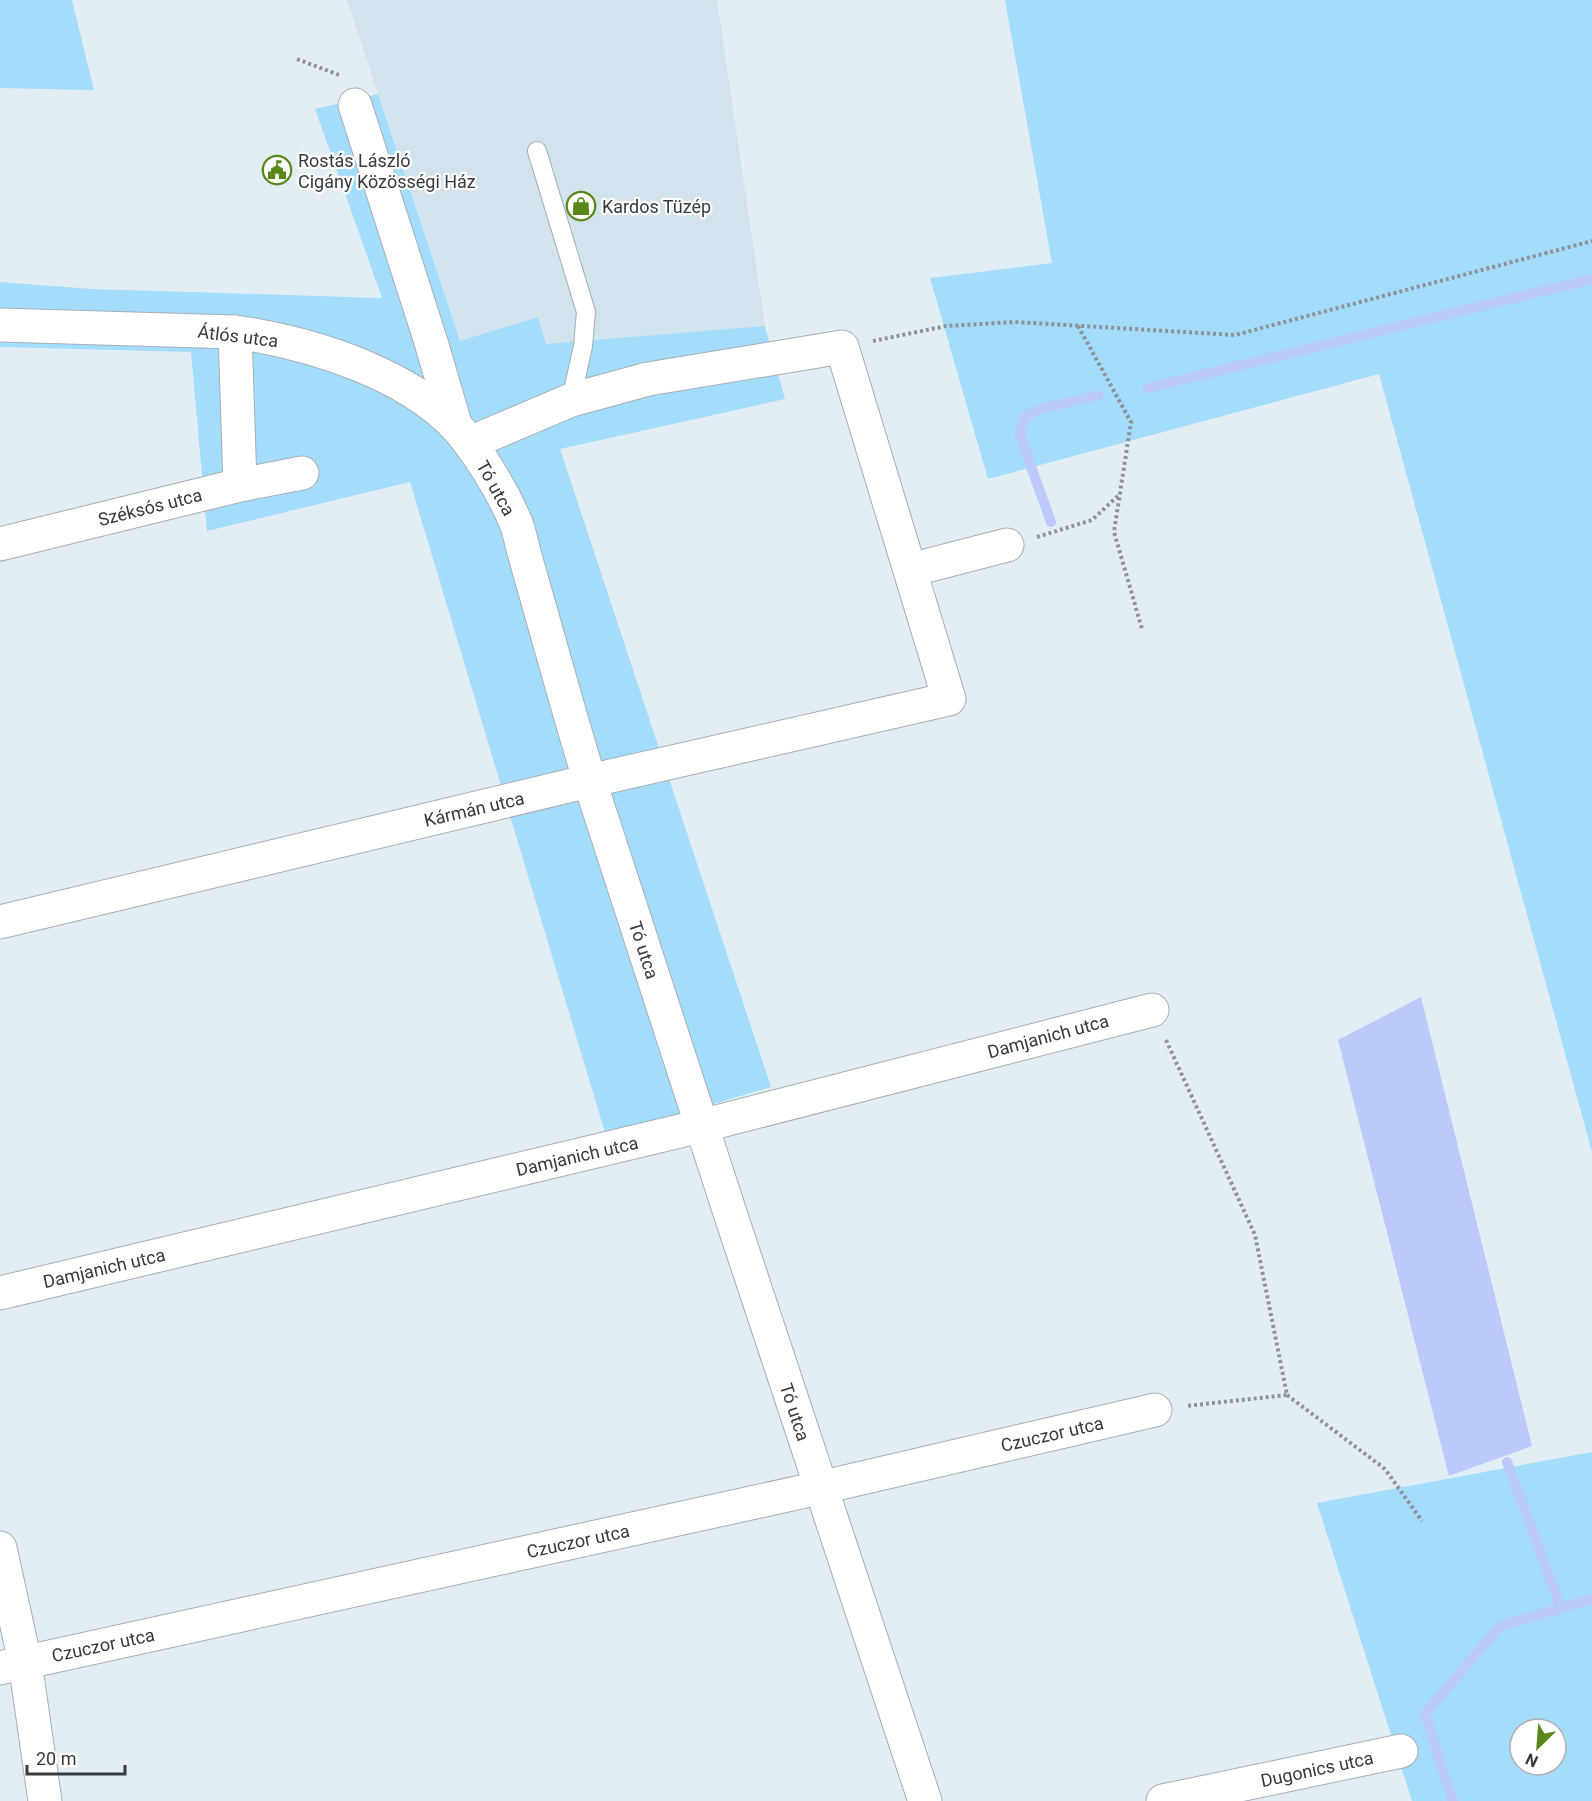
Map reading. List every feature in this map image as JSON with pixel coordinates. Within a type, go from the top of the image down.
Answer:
[{"type":"street","name":"Tó utca","points":[[355,105],[463,434],[491,475],[516,524],[589,781],[819,1488],[925,1801]]},
{"type":"street","name":"Átlós utca","points":[[0,325],[235,332],[268,337],[344,359],[407,389],[435,406],[463,434]]},
{"type":"street","points":[[235,332],[240,485]]},
{"type":"street","points":[[463,434],[571,400],[648,379],[842,347],[910,570],[1007,545]]},
{"type":"street","name":"Széksós utca","points":[[0,544],[240,485],[302,473]]},
{"type":"street","name":"Kármán utca","points":[[0,922],[589,781],[949,699],[910,570]]},
{"type":"street","name":"Damjanich utca","points":[[0,1293],[701,1126],[1152,1010]]},
{"type":"street","name":"Czuczor utca","points":[[12,1665],[819,1488],[1155,1410]]},
{"type":"street","points":[[0,1548],[12,1665],[45,1801]]},
{"type":"street","name":"Dugonics utca","points":[[1162,1801],[1401,1751]]},
{"type":"lane","points":[[537,151],[586,312],[583,346],[571,400]]},
{"type":"path","points":[[297,59],[339,75],[355,105]]},
{"type":"path","points":[[842,347],[946,326],[1015,322],[1235,334],[1592,241]]},
{"type":"path","points":[[1078,326],[1131,422],[1114,532],[1142,629]]},
{"type":"path","points":[[1007,545],[1092,520],[1119,494]]},
{"type":"path","points":[[1152,1010],[1255,1235],[1287,1395],[1385,1469],[1422,1521]]},
{"type":"path","points":[[1155,1410],[1287,1395]]},
{"type":"shaded area","points":[[0,0],[72,0],[94,90],[0,88]]},
{"type":"shaded area","name":"Kardos Tüzép","points":[[347,0],[717,0],[765,326],[546,345],[537,317],[460,341]]},
{"type":"shaded area","points":[[1005,0],[1592,0],[1592,1152],[1379,374],[988,479],[930,278],[1052,263]]},
{"type":"shaded area","points":[[378,94],[460,341],[538,317],[546,344],[765,326],[785,399],[560,449],[771,1087],[606,1136],[410,482],[207,531],[191,352],[0,347],[0,282],[92,289],[382,298],[315,109]]},
{"type":"shaded area","points":[[1421,997],[1532,1446],[1449,1476],[1338,1040]]},
{"type":"shaded area","points":[[1592,1452],[1592,1801],[1412,1801],[1317,1503]]},
{"type":"waterway","points":[[1148,388],[1592,279]]},
{"type":"waterway","points":[[1051,522],[1020,433],[1025,416],[1044,408],[1099,395]]},
{"type":"waterway","points":[[1507,1462],[1561,1608]]},
{"type":"waterway","points":[[1453,1801],[1425,1714],[1500,1626],[1592,1599]]},
{"type":"place","name":"Rostás László Cigány Közösségi Ház","points":[[277,170]]},
{"type":"place","name":"Kardos Tüzép","points":[[581,206]]}]
